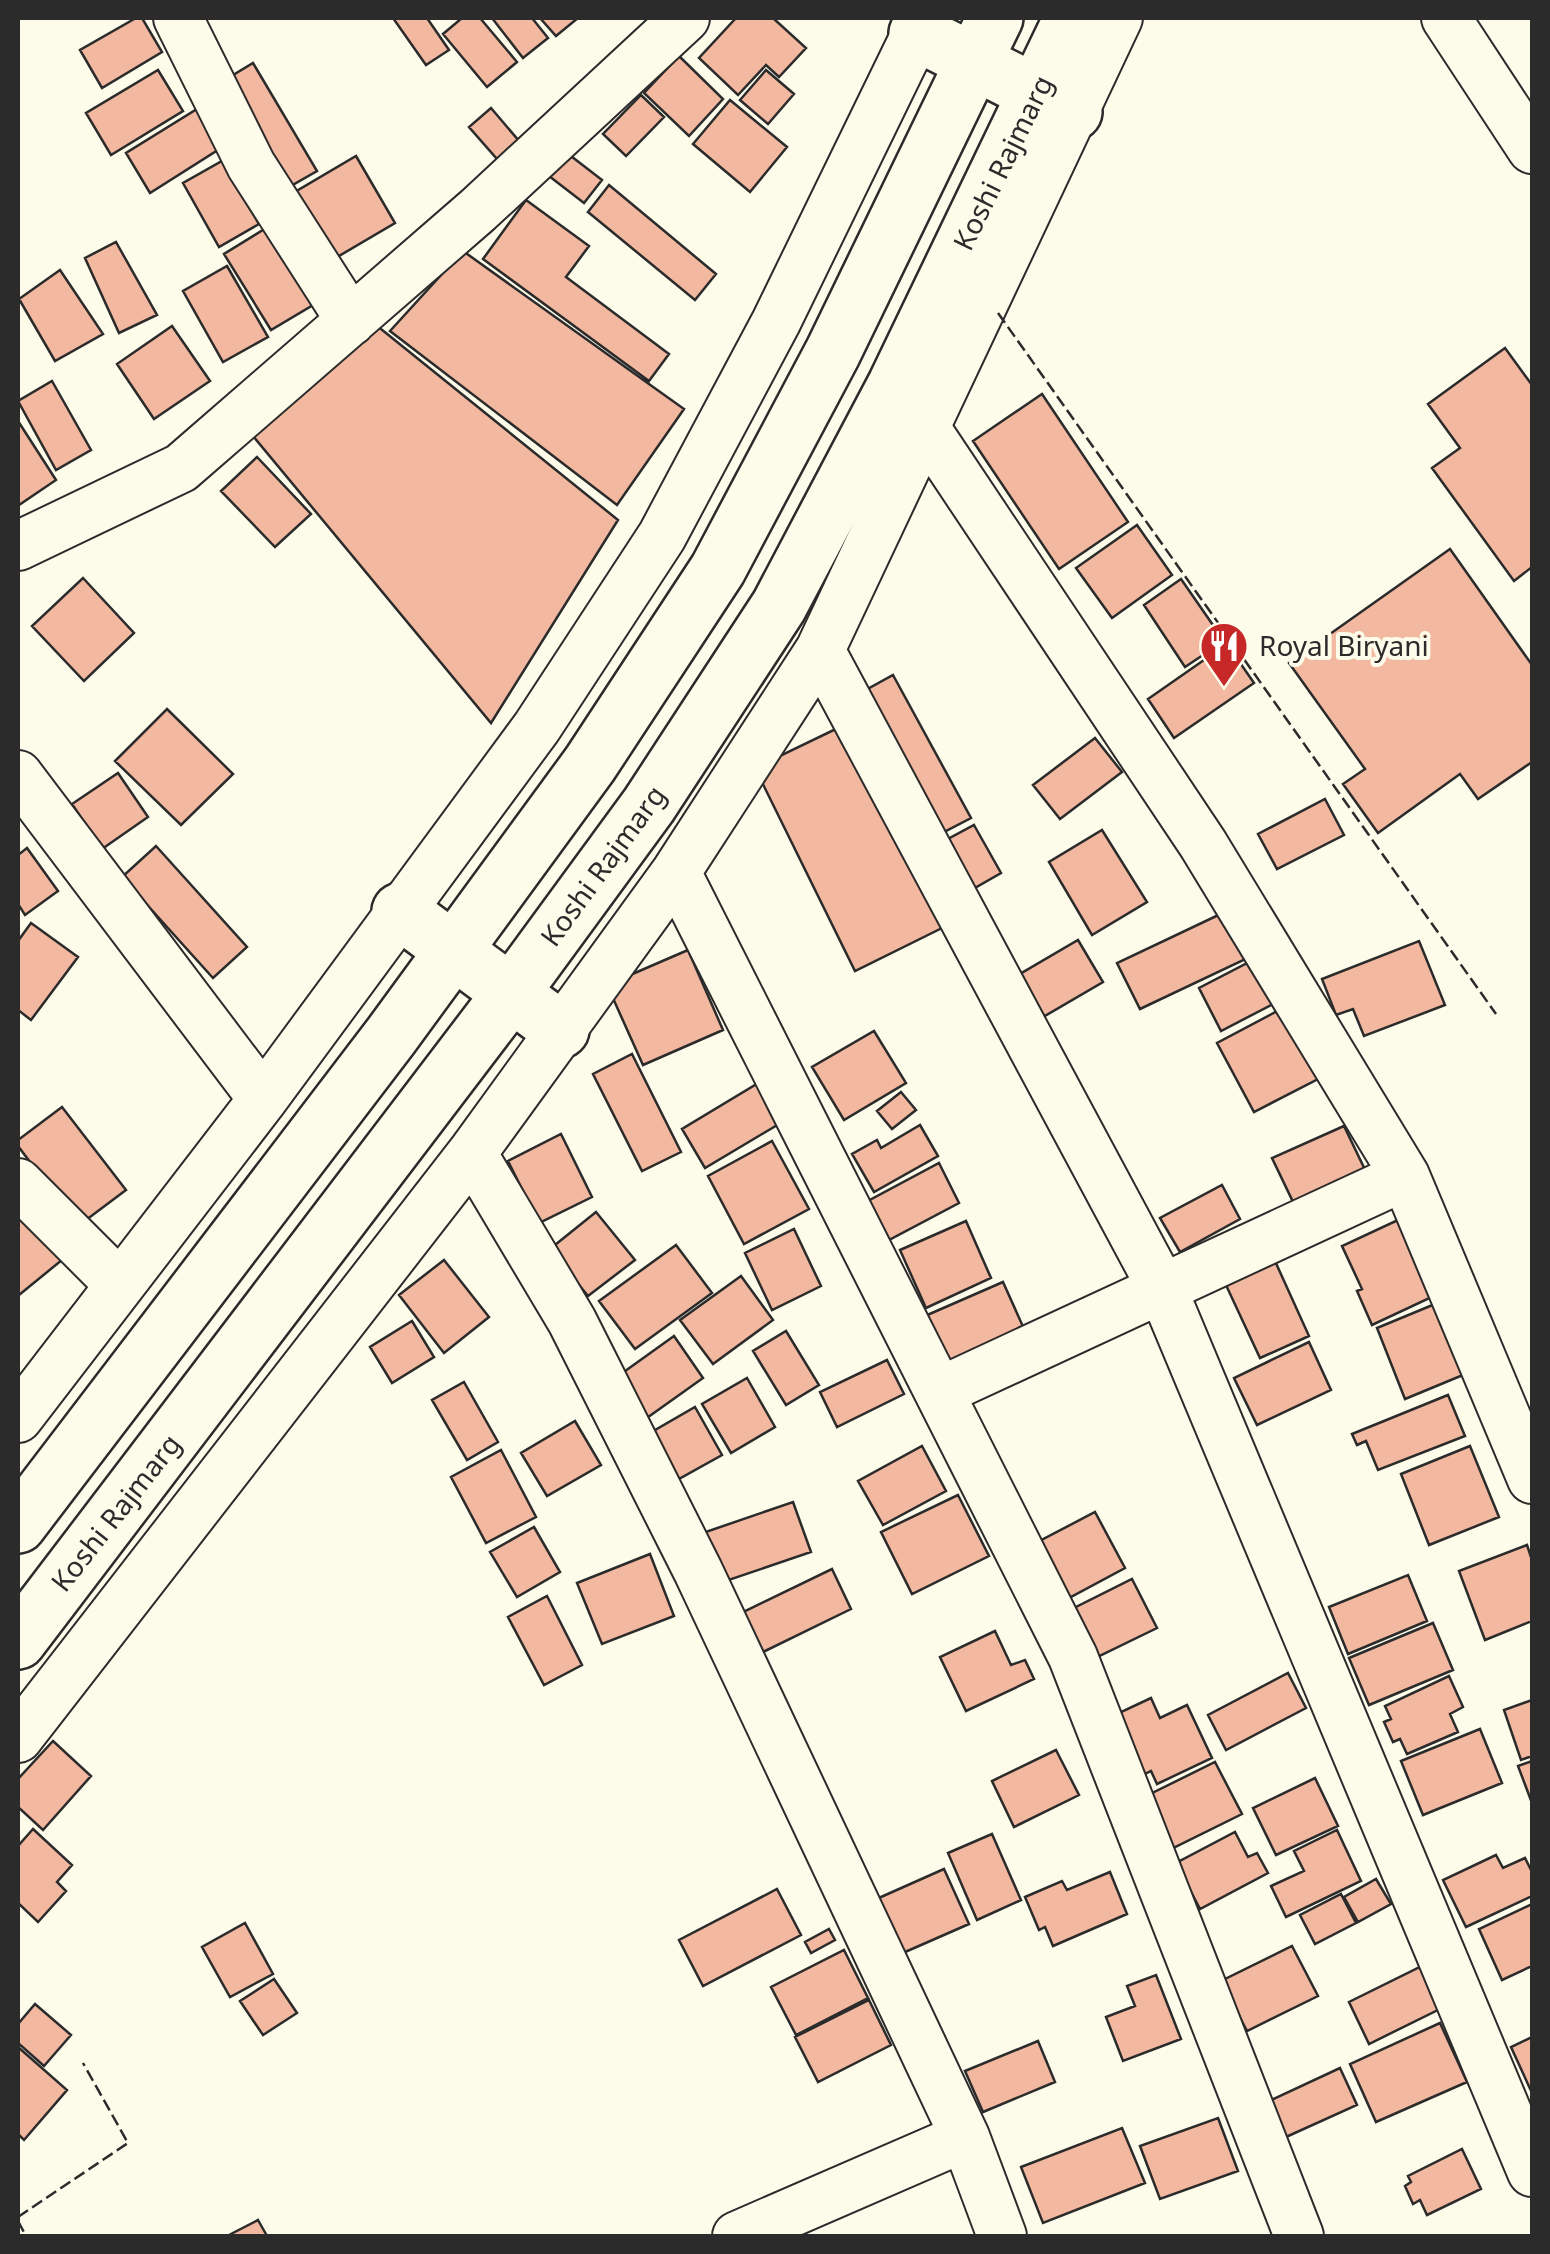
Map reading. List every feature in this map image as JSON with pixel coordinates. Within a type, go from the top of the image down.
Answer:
[{"type":"main road","name":"Koshi Rajmarg","points":[[18,1641],[512,992],[648,804],[779,606],[896,384],[1056,102],[1072,18]]},
{"type":"main road","points":[[920,25],[985,39],[1056,102]]},
{"type":"main road","points":[[18,1525],[454,950],[590,764],[718,570],[833,352],[985,39]]},
{"type":"main road","points":[[400,911],[561,1030]]},
{"type":"street","points":[[178,18],[251,166],[352,320]]},
{"type":"street","points":[[18,546],[180,468],[478,210],[685,18]]},
{"type":"street","points":[[18,1738],[472,1154],[676,872],[820,650],[926,430],[1056,102],[1118,18]]},
{"type":"street","points":[[1446,18],[1532,149]]},
{"type":"street","points":[[18,1418],[263,1099],[537,727],[662,536],[776,322],[920,25]]},
{"type":"street","points":[[926,430],[1203,844],[1405,1176],[1532,1479]]},
{"type":"street","points":[[820,650],[1162,1288],[1532,2172]]},
{"type":"street","points":[[18,775],[263,1099]]},
{"type":"street","points":[[676,872],[1073,1657],[1299,2236]]},
{"type":"street","points":[[472,1154],[572,1322],[698,1570],[965,2137],[1002,2236]]},
{"type":"street","points":[[941,1391],[1405,1176]]},
{"type":"street","points":[[18,1184],[120,1286]]},
{"type":"street","points":[[737,2236],[965,2137]]},
{"type":"building","points":[[142,18],[162,52],[102,88],[80,50]]},
{"type":"building","points":[[393,18],[427,18],[449,50],[426,65]]},
{"type":"building","points":[[462,18],[480,18],[517,62],[487,87],[443,34]]},
{"type":"building","points":[[492,18],[532,18],[548,38],[523,58]]},
{"type":"building","points":[[540,18],[578,18],[556,36]]},
{"type":"building","points":[[736,18],[773,18],[806,48],[779,77],[766,65],[738,95],[699,58]]},
{"type":"building","points":[[679,56],[723,99],[689,136],[644,93]]},
{"type":"building","points":[[253,63],[317,171],[289,187],[225,80]]},
{"type":"building","points":[[158,70],[183,111],[111,155],[86,113]]},
{"type":"building","points":[[766,70],[794,94],[768,124],[740,100]]},
{"type":"building","points":[[641,95],[664,117],[626,156],[603,134]]},
{"type":"building","points":[[730,100],[787,147],[750,192],[693,144]]},
{"type":"building","points":[[491,108],[525,148],[504,167],[469,127]]},
{"type":"building","points":[[197,109],[221,148],[150,193],[126,153]]},
{"type":"building","points":[[567,153],[602,180],[584,203],[549,176]]},
{"type":"building","points":[[356,156],[395,223],[322,266],[283,199]]},
{"type":"building","points":[[222,161],[259,224],[219,247],[183,183]]},
{"type":"building","points":[[609,185],[716,274],[695,300],[588,212]]},
{"type":"building","points":[[526,200],[589,246],[566,277],[669,354],[649,381],[483,259]]},
{"type":"building","points":[[266,228],[313,305],[271,330],[224,254]]},
{"type":"building","points":[[116,242],[157,315],[119,333],[85,258]]},
{"type":"building","points":[[463,251],[684,409],[617,505],[390,331]]},
{"type":"building","points":[[227,266],[268,337],[223,362],[183,291]]},
{"type":"building","points":[[60,270],[103,334],[55,361],[19,299]]},
{"type":"building","points":[[376,325],[618,520],[491,723],[253,436]]},
{"type":"building","points":[[172,326],[210,381],[154,419],[117,364]]},
{"type":"building","points":[[1505,348],[1532,385],[1532,567],[1514,581],[1432,468],[1460,448],[1428,404]]},
{"type":"building","points":[[52,381],[91,450],[56,470],[18,401]]},
{"type":"building","points":[[1042,394],[1128,522],[1059,569],[973,441]]},
{"type":"building","points":[[18,421],[56,480],[19,505],[18,502]]},
{"type":"building","points":[[257,457],[311,514],[275,547],[221,491]]},
{"type":"building","points":[[1137,525],[1172,575],[1112,618],[1076,568]]},
{"type":"building","points":[[1450,549],[1532,665],[1532,762],[1478,799],[1460,774],[1378,833],[1343,784],[1365,769],[1289,663]]},
{"type":"building","points":[[83,578],[134,633],[84,681],[32,626]]},
{"type":"building","points":[[1181,579],[1224,641],[1185,667],[1144,605]]},
{"type":"building","points":[[1227,644],[1254,683],[1174,738],[1148,699]]},
{"type":"building","points":[[893,675],[971,818],[942,833],[864,691]]},
{"type":"building","points":[[167,709],[233,774],[181,825],[115,761]]},
{"type":"building","points":[[842,726],[942,928],[855,971],[755,768]]},
{"type":"building","points":[[1095,738],[1122,772],[1060,819],[1033,785]]},
{"type":"building","points":[[118,773],[148,817],[102,849],[72,804]]},
{"type":"building","points":[[1325,799],[1344,835],[1277,869],[1258,834]]},
{"type":"building","points":[[974,825],[1001,873],[973,889],[946,840]]},
{"type":"building","points":[[1102,830],[1147,902],[1092,935],[1049,862]]},
{"type":"building","points":[[156,846],[247,947],[213,978],[122,877]]},
{"type":"building","points":[[27,848],[58,891],[25,915],[18,904],[18,855]]},
{"type":"building","points":[[1229,910],[1252,956],[1140,1009],[1117,963]]},
{"type":"building","points":[[31,923],[78,957],[31,1020],[18,1010],[18,941]]},
{"type":"building","points":[[1078,940],[1103,982],[1038,1020],[1013,978]]},
{"type":"building","points":[[1419,941],[1445,1005],[1364,1036],[1353,1009],[1336,1015],[1322,979]]},
{"type":"building","points":[[688,950],[723,1030],[643,1065],[607,985]]},
{"type":"building","points":[[1257,958],[1279,1001],[1221,1031],[1199,988]]},
{"type":"building","points":[[1285,1007],[1322,1077],[1254,1112],[1217,1043]]},
{"type":"building","points":[[874,1031],[906,1083],[844,1120],[812,1067]]},
{"type":"building","points":[[632,1054],[681,1152],[642,1171],[593,1074]]},
{"type":"building","points":[[760,1082],[784,1121],[705,1168],[682,1129]]},
{"type":"building","points":[[901,1092],[916,1110],[892,1129],[877,1111]]},
{"type":"building","points":[[62,1107],[126,1190],[78,1226],[18,1146],[18,1140]]},
{"type":"building","points":[[920,1125],[938,1156],[874,1192],[852,1154],[877,1140],[881,1148]]},
{"type":"building","points":[[1344,1126],[1368,1176],[1296,1208],[1272,1158]]},
{"type":"building","points":[[561,1134],[592,1197],[539,1223],[508,1161]]},
{"type":"building","points":[[772,1141],[809,1209],[744,1244],[708,1176]]},
{"type":"building","points":[[939,1163],[959,1203],[887,1241],[866,1202]]},
{"type":"building","points":[[1222,1185],[1240,1219],[1180,1252],[1160,1218]]},
{"type":"building","points":[[18,1193],[68,1255],[19,1295],[18,1293]]},
{"type":"building","points":[[596,1212],[635,1260],[588,1296],[550,1249]]},
{"type":"building","points":[[1398,1220],[1434,1296],[1372,1325],[1357,1291],[1362,1289],[1342,1246]]},
{"type":"building","points":[[966,1221],[991,1278],[926,1308],[900,1250]]},
{"type":"building","points":[[794,1229],[821,1286],[772,1310],[745,1253]]},
{"type":"building","points":[[676,1245],[712,1293],[635,1349],[599,1301]]},
{"type":"building","points":[[444,1260],[489,1317],[444,1353],[399,1295]]},
{"type":"building","points":[[1275,1261],[1309,1336],[1260,1358],[1225,1283]]},
{"type":"building","points":[[741,1276],[773,1320],[713,1364],[680,1320]]},
{"type":"building","points":[[1003,1282],[1025,1331],[946,1364],[925,1316]]},
{"type":"building","points":[[1435,1304],[1463,1375],[1405,1399],[1377,1328]]},
{"type":"building","points":[[412,1321],[434,1357],[392,1383],[370,1347]]},
{"type":"building","points":[[786,1331],[819,1385],[786,1405],[753,1351]]},
{"type":"building","points":[[674,1336],[703,1378],[644,1420],[614,1379]]},
{"type":"building","points":[[1309,1342],[1331,1390],[1257,1425],[1234,1378]]},
{"type":"building","points":[[887,1360],[904,1394],[837,1427],[820,1392]]},
{"type":"building","points":[[747,1378],[775,1427],[731,1453],[702,1404]]},
{"type":"building","points":[[464,1382],[498,1442],[467,1460],[432,1400]]},
{"type":"building","points":[[1448,1395],[1465,1436],[1378,1470],[1366,1441],[1357,1445],[1352,1434]]},
{"type":"building","points":[[695,1407],[722,1455],[677,1480],[650,1433]]},
{"type":"building","points":[[575,1421],[601,1465],[547,1496],[521,1453]]},
{"type":"building","points":[[922,1446],[946,1491],[883,1525],[858,1481]]},
{"type":"building","points":[[1470,1446],[1499,1517],[1429,1545],[1401,1474]]},
{"type":"building","points":[[501,1450],[536,1517],[486,1543],[451,1477]]},
{"type":"building","points":[[958,1495],[989,1556],[912,1594],[881,1532]]},
{"type":"building","points":[[793,1502],[811,1552],[714,1585],[697,1535]]},
{"type":"building","points":[[1095,1512],[1125,1568],[1067,1599],[1030,1546]]},
{"type":"building","points":[[534,1527],[560,1572],[517,1597],[490,1552]]},
{"type":"building","points":[[1527,1545],[1532,1560],[1532,1621],[1485,1640],[1459,1571]]},
{"type":"building","points":[[650,1554],[674,1616],[602,1644],[577,1583]]},
{"type":"building","points":[[832,1569],[851,1609],[761,1653],[741,1613]]},
{"type":"building","points":[[1408,1575],[1427,1621],[1348,1654],[1329,1607]]},
{"type":"building","points":[[1132,1579],[1157,1628],[1091,1660],[1066,1612]]},
{"type":"building","points":[[547,1596],[582,1665],[544,1685],[508,1617]]},
{"type":"building","points":[[1433,1623],[1453,1670],[1369,1705],[1349,1658]]},
{"type":"building","points":[[995,1631],[1011,1665],[1025,1660],[1034,1679],[966,1711],[940,1657]]},
{"type":"building","points":[[1288,1673],[1306,1708],[1226,1750],[1208,1715]]},
{"type":"building","points":[[1449,1676],[1463,1707],[1450,1714],[1458,1732],[1407,1754],[1400,1739],[1393,1742],[1384,1722],[1391,1719],[1385,1706]]},
{"type":"building","points":[[1151,1698],[1160,1718],[1187,1705],[1212,1758],[1157,1784],[1151,1771],[1133,1780],[1106,1719]]},
{"type":"building","points":[[1532,1700],[1532,1756],[1521,1760],[1504,1710]]},
{"type":"building","points":[[1480,1729],[1502,1783],[1423,1815],[1401,1761]]},
{"type":"building","points":[[53,1741],[91,1776],[43,1830],[18,1807],[18,1779]]},
{"type":"building","points":[[1056,1750],[1079,1795],[1014,1827],[992,1781]]},
{"type":"building","points":[[1532,1761],[1532,1803],[1518,1766]]},
{"type":"building","points":[[1215,1762],[1242,1814],[1165,1852],[1138,1800]]},
{"type":"building","points":[[1315,1778],[1338,1826],[1276,1855],[1253,1808]]},
{"type":"building","points":[[33,1829],[72,1865],[57,1882],[66,1891],[38,1922],[18,1903],[18,1846]]},
{"type":"building","points":[[1337,1830],[1361,1881],[1286,1917],[1271,1886],[1304,1871],[1294,1851]]},
{"type":"building","points":[[1235,1832],[1248,1857],[1257,1853],[1268,1873],[1200,1909],[1176,1863]]},
{"type":"building","points":[[992,1834],[1021,1900],[977,1920],[948,1853]]},
{"type":"building","points":[[1496,1855],[1503,1868],[1525,1858],[1532,1872],[1532,1896],[1466,1927],[1443,1880]]},
{"type":"building","points":[[944,1869],[969,1924],[896,1956],[872,1901]]},
{"type":"building","points":[[1110,1872],[1127,1914],[1053,1946],[1045,1927],[1039,1930],[1025,1897],[1062,1881],[1067,1890]]},
{"type":"building","points":[[1376,1879],[1391,1904],[1358,1922],[1344,1897]]},
{"type":"building","points":[[777,1889],[801,1935],[703,1986],[679,1940]]},
{"type":"building","points":[[1341,1894],[1356,1923],[1315,1944],[1300,1915]]},
{"type":"building","points":[[1532,1904],[1532,1966],[1502,1980],[1479,1929]]},
{"type":"building","points":[[245,1923],[273,1974],[230,1997],[202,1947]]},
{"type":"building","points":[[829,1929],[835,1940],[811,1953],[805,1942]]},
{"type":"building","points":[[1292,1946],[1318,1996],[1247,2031],[1221,1981]]},
{"type":"building","points":[[844,1950],[868,1998],[796,2035],[771,1987]]},
{"type":"building","points":[[1424,1965],[1444,2007],[1369,2044],[1349,2002]]},
{"type":"building","points":[[1156,1975],[1181,2039],[1123,2061],[1106,2017],[1135,2006],[1127,1986]]},
{"type":"building","points":[[274,1979],[297,2013],[263,2035],[240,2001]]},
{"type":"building","points":[[869,2000],[891,2045],[818,2082],[795,2037]]},
{"type":"building","points":[[35,2004],[71,2035],[44,2066],[18,2043],[18,2024]]},
{"type":"building","points":[[1440,2023],[1467,2082],[1376,2122],[1350,2064]]},
{"type":"building","points":[[1532,2037],[1532,2093],[1511,2047]]},
{"type":"building","points":[[1038,2041],[1055,2082],[983,2112],[965,2071]]},
{"type":"building","points":[[18,2047],[67,2090],[24,2140],[18,2134]]},
{"type":"building","points":[[1340,2068],[1357,2105],[1286,2137],[1269,2101]]},
{"type":"building","points":[[1218,2118],[1238,2171],[1160,2199],[1140,2146]]},
{"type":"building","points":[[1122,2128],[1145,2183],[1043,2223],[1021,2167]]},
{"type":"building","points":[[1462,2149],[1481,2189],[1427,2215],[1420,2200],[1413,2204],[1405,2186],[1411,2182],[1408,2176]]},
{"type":"building","points":[[258,2220],[267,2236],[227,2236]]},
{"type":"fence","points":[[998,313],[1496,1014]]},
{"type":"fence","points":[[18,2217],[128,2143],[83,2063]]},
{"type":"fence","points":[[18,2221],[26,2236]]},
{"type":"place","name":"Royal Biryani","points":[[1224,688]]}]
